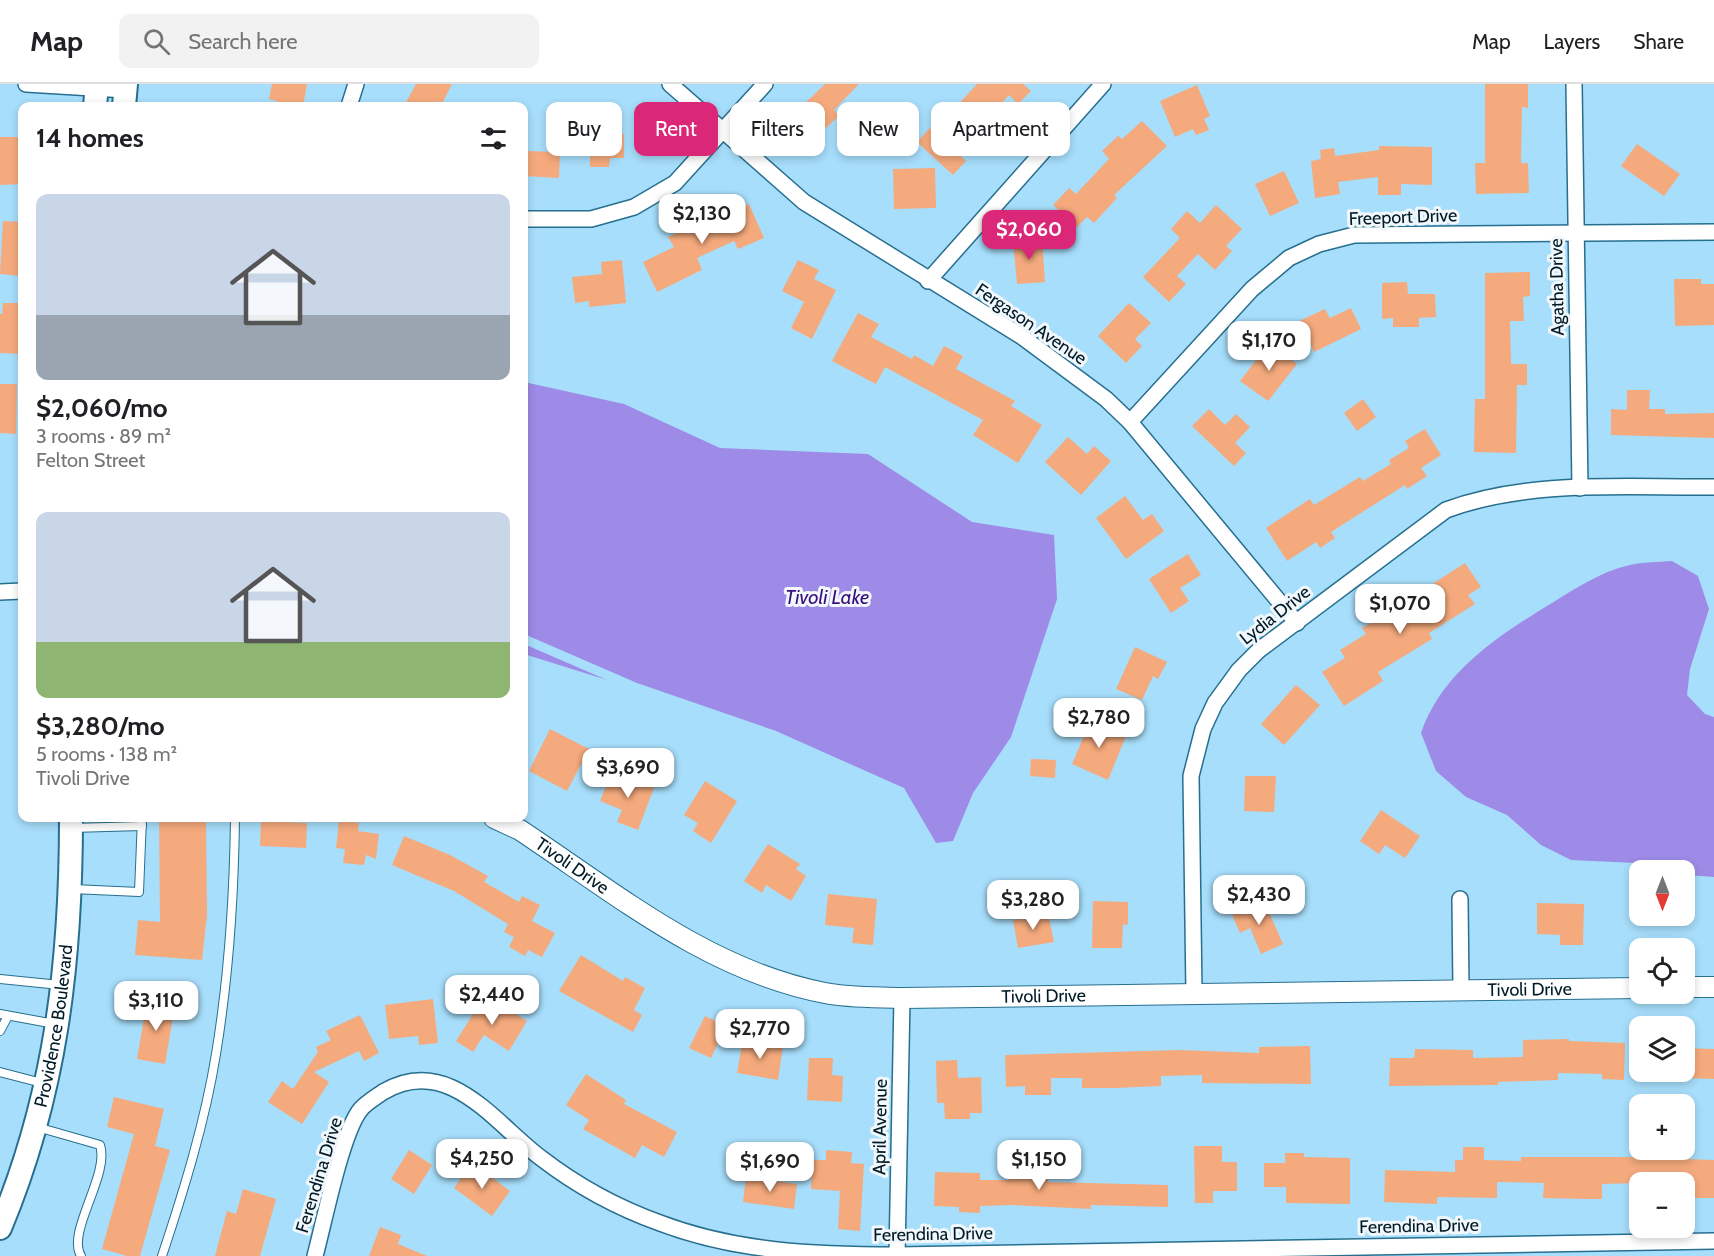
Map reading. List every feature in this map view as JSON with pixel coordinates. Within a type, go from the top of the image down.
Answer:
[{"type":"main road","name":"Providence Boulevard","points":[[1,1225],[15,1191],[35,1127],[58,1024],[64,986],[71,889],[71,823]]},
{"type":"street","points":[[26,84],[96,93],[125,93]]},
{"type":"street","points":[[350,102],[356,84]]},
{"type":"street","name":"Fergason Avenue","points":[[670,84],[804,202],[928,281],[1021,336],[1106,399],[1130,422],[1296,623]]},
{"type":"street","points":[[528,219],[591,219],[634,207],[675,183],[765,84]]},
{"type":"street","points":[[928,281],[1103,84]]},
{"type":"street","name":"Agatha Drive","points":[[1574,84],[1580,488]]},
{"type":"street","name":"Freeport Drive","points":[[1130,422],[1252,289],[1289,258],[1319,244],[1354,235],[1576,235],[1714,231]]},
{"type":"street","name":"Lydia Drive","points":[[1194,994],[1191,776],[1203,729],[1215,703],[1239,670],[1258,650],[1446,510],[1478,498],[1509,493],[1580,488],[1714,487]]},
{"type":"street","points":[[0,592],[18,591]]},
{"type":"street","name":"Tivoli Drive","points":[[503,822],[520,830],[690,943],[756,974],[826,994],[902,998],[1629,988]]},
{"type":"street","points":[[1460,899],[1461,992]]},
{"type":"street","points":[[1695,987],[1714,987]]},
{"type":"street","name":"April Avenue","points":[[897,1255],[902,998]]},
{"type":"street","name":"Ferendina Drive","points":[[315,1256],[349,1129],[361,1109],[383,1092],[402,1084],[430,1082],[454,1088],[476,1100],[541,1158],[606,1199],[661,1224],[744,1247],[819,1255],[897,1255],[1594,1249],[1714,1241]]},
{"type":"lane","points":[[71,823],[142,822],[139,892],[71,889]]},
{"type":"lane","points":[[162,1256],[196,1146],[216,1055],[234,889],[236,822]]},
{"type":"lane","points":[[0,980],[64,986]]},
{"type":"lane","points":[[0,1031],[4,1015],[58,1024]]},
{"type":"lane","points":[[0,1072],[46,1084]]},
{"type":"lane","points":[[35,1127],[100,1145],[102,1156],[99,1170],[77,1243],[81,1256]]},
{"type":"water","name":"Tivoli Lake","points":[[528,383],[624,404],[720,448],[868,454],[972,522],[1054,535],[1057,599],[1011,737],[973,793],[953,841],[936,843],[904,788],[776,731],[637,683],[528,636]]},
{"type":"water","points":[[1672,561],[1698,576],[1709,609],[1690,669],[1687,695],[1705,714],[1714,717],[1714,877],[1695,876],[1695,860],[1629,860],[1629,863],[1571,860],[1541,845],[1507,815],[1466,797],[1436,771],[1421,733],[1430,711],[1443,691],[1458,673],[1493,642],[1532,615],[1599,576],[1609,571],[1645,563]]},
{"type":"water","points":[[528,646],[607,680],[528,655]]},
{"type":"building","points":[[272,84],[307,84],[304,102],[277,102],[269,99]]},
{"type":"building","points":[[416,84],[452,84],[443,102],[406,102]]},
{"type":"building","points":[[825,84],[859,84],[842,102],[837,102],[834,110],[837,118],[825,129],[825,102],[806,102]]},
{"type":"building","points":[[977,84],[1023,84],[1031,91],[1020,102],[1016,102],[1009,95],[1003,102],[961,102]]},
{"type":"building","points":[[1485,84],[1528,84],[1528,108],[1522,107],[1521,163],[1528,163],[1529,193],[1476,194],[1475,163],[1485,163]]},
{"type":"building","points":[[1197,85],[1210,116],[1204,119],[1209,130],[1196,135],[1193,129],[1175,137],[1160,101]]},
{"type":"building","points":[[1142,121],[1167,146],[1114,195],[1117,198],[1094,223],[1087,217],[1077,227],[1053,205],[1069,188],[1076,194],[1109,159],[1102,151],[1118,136],[1122,139]]},
{"type":"building","points":[[931,127],[931,155],[919,144],[919,140]]},
{"type":"building","points":[[622,134],[624,134],[624,158],[610,158],[609,167],[590,167],[590,156],[622,156]]},
{"type":"building","points":[[0,137],[18,137],[18,184],[0,185]]},
{"type":"building","points":[[1637,144],[1680,174],[1664,196],[1621,166]]},
{"type":"building","points":[[1379,146],[1432,147],[1432,185],[1401,184],[1401,195],[1378,195],[1378,177],[1338,182],[1340,194],[1315,198],[1311,161],[1321,159],[1320,150],[1334,148],[1335,156],[1379,150]]},
{"type":"building","points":[[528,151],[546,152],[546,156],[560,156],[559,178],[528,176]]},
{"type":"building","points":[[932,156],[961,156],[966,161],[953,175]]},
{"type":"building","points":[[935,168],[936,208],[894,209],[893,169]]},
{"type":"building","points":[[1284,171],[1299,203],[1270,216],[1255,184]]},
{"type":"building","points":[[749,204],[764,238],[738,249],[734,241],[697,258],[702,270],[657,292],[643,262],[674,247],[668,237],[701,222],[698,216],[712,210],[716,219]]},
{"type":"building","points":[[1216,205],[1242,229],[1226,246],[1232,251],[1215,270],[1198,254],[1177,276],[1186,284],[1169,302],[1143,277],[1180,238],[1171,229],[1187,211],[1200,223]]},
{"type":"building","points":[[3,221],[18,222],[18,276],[0,274]]},
{"type":"building","points":[[1042,238],[1045,282],[1017,284],[1013,240]]},
{"type":"building","points":[[622,260],[626,303],[589,307],[589,301],[575,303],[572,277],[602,274],[601,262]]},
{"type":"building","points":[[798,260],[819,270],[814,279],[836,290],[812,339],[791,328],[804,302],[782,291]]},
{"type":"building","points":[[1530,272],[1530,296],[1523,297],[1524,321],[1510,321],[1511,364],[1527,364],[1527,385],[1517,385],[1516,453],[1474,452],[1475,399],[1485,399],[1485,273]]},
{"type":"building","points":[[1674,279],[1701,279],[1701,284],[1714,284],[1714,325],[1675,326]]},
{"type":"building","points":[[1407,282],[1408,294],[1435,294],[1436,317],[1419,318],[1419,327],[1393,327],[1393,318],[1382,319],[1382,283]]},
{"type":"building","points":[[3,303],[18,303],[18,354],[0,353],[0,314],[2,314]]},
{"type":"building","points":[[1129,303],[1151,323],[1135,339],[1142,346],[1126,363],[1098,336]]},
{"type":"building","points":[[1351,308],[1361,329],[1314,352],[1299,321],[1325,309],[1330,318]]},
{"type":"building","points":[[858,313],[879,324],[871,337],[912,359],[914,355],[933,366],[944,346],[963,356],[956,369],[1015,401],[1011,406],[1042,425],[1018,463],[973,435],[983,420],[885,367],[876,384],[832,361]]},
{"type":"building","points":[[1269,343],[1297,364],[1268,401],[1240,381]]},
{"type":"building","points":[[0,384],[17,384],[16,434],[0,433]]},
{"type":"building","points":[[1627,390],[1650,390],[1649,409],[1665,409],[1665,414],[1714,413],[1714,438],[1611,435],[1611,409],[1627,410]]},
{"type":"building","points":[[1363,399],[1376,417],[1357,431],[1344,413]]},
{"type":"building","points":[[1209,409],[1225,425],[1236,414],[1250,427],[1235,443],[1246,453],[1234,466],[1192,426]]},
{"type":"building","points":[[1425,429],[1441,455],[1421,468],[1427,476],[1407,489],[1405,485],[1331,532],[1335,538],[1320,548],[1316,542],[1287,561],[1266,528],[1310,499],[1314,505],[1360,477],[1363,481],[1391,464],[1389,460],[1409,448],[1405,441]]},
{"type":"building","points":[[1068,437],[1087,454],[1094,446],[1111,461],[1081,495],[1045,462]]},
{"type":"building","points":[[1125,496],[1143,520],[1152,514],[1164,531],[1126,559],[1096,518]]},
{"type":"building","points":[[1188,554],[1201,575],[1180,588],[1189,601],[1171,613],[1149,579]]},
{"type":"building","points":[[1465,563],[1481,587],[1468,595],[1475,604],[1429,633],[1432,639],[1378,672],[1383,681],[1344,706],[1322,672],[1345,658],[1340,650],[1366,634],[1362,628],[1379,618],[1382,623],[1427,596],[1423,590]]},
{"type":"building","points":[[1135,647],[1167,662],[1158,679],[1153,676],[1142,700],[1116,689]]},
{"type":"building","points":[[1296,685],[1320,705],[1284,745],[1261,724]]},
{"type":"building","points":[[1086,719],[1126,736],[1108,780],[1072,764],[1084,736],[1080,734]]},
{"type":"building","points":[[550,729],[589,749],[567,791],[529,771]]},
{"type":"building","points":[[1031,759],[1056,760],[1055,778],[1030,776]]},
{"type":"building","points":[[612,771],[654,788],[638,830],[617,822],[622,810],[600,801]]},
{"type":"building","points":[[1245,776],[1276,776],[1274,812],[1244,811]]},
{"type":"building","points":[[705,781],[737,801],[711,843],[693,831],[698,823],[684,815]]},
{"type":"building","points":[[1381,810],[1420,836],[1405,858],[1385,845],[1379,854],[1360,841]]},
{"type":"building","points":[[159,822],[206,822],[207,915],[202,960],[135,955],[138,920],[160,922]]},
{"type":"building","points":[[261,822],[307,823],[306,848],[260,846]]},
{"type":"building","points":[[339,822],[359,823],[358,831],[379,834],[376,859],[366,855],[364,865],[343,863],[345,849],[336,848]]},
{"type":"building","points":[[404,836],[450,855],[488,876],[484,882],[519,902],[522,896],[540,905],[532,921],[555,933],[542,957],[528,950],[525,956],[509,947],[514,937],[504,932],[508,924],[454,891],[392,865]]},
{"type":"building","points":[[768,844],[800,864],[796,869],[806,876],[791,901],[766,885],[762,893],[744,881]]},
{"type":"building","points":[[828,894],[877,899],[873,945],[852,943],[854,928],[825,925]]},
{"type":"building","points":[[1093,901],[1128,902],[1128,925],[1123,924],[1122,948],[1092,948]]},
{"type":"building","points":[[1264,901],[1283,944],[1261,954],[1250,928],[1240,933],[1232,915]]},
{"type":"building","points":[[1537,903],[1584,904],[1583,945],[1560,945],[1560,935],[1537,934]]},
{"type":"building","points":[[1048,913],[1054,942],[1018,948],[1013,920]]},
{"type":"building","points":[[581,955],[623,981],[625,977],[645,988],[634,1010],[642,1015],[633,1032],[559,991]]},
{"type":"building","points":[[485,995],[527,1021],[509,1051],[484,1035],[473,1052],[456,1041]]},
{"type":"building","points":[[433,999],[438,1043],[419,1045],[418,1036],[389,1039],[385,1005]]},
{"type":"building","points":[[147,1001],[175,1005],[165,1064],[137,1059]]},
{"type":"building","points":[[360,1015],[379,1053],[364,1061],[359,1051],[314,1072],[329,1082],[302,1124],[268,1102],[282,1081],[293,1089],[318,1052],[316,1047],[331,1040],[326,1031]]},
{"type":"building","points":[[705,1016],[726,1026],[711,1058],[689,1048]]},
{"type":"building","points":[[743,1039],[783,1046],[778,1080],[737,1073]]},
{"type":"building","points":[[1569,1039],[1569,1041],[1625,1043],[1624,1080],[1602,1079],[1602,1074],[1558,1073],[1558,1080],[1498,1082],[1498,1085],[1389,1086],[1390,1058],[1414,1058],[1415,1049],[1473,1050],[1473,1058],[1523,1057],[1523,1040]]},
{"type":"building","points":[[1310,1046],[1311,1084],[1202,1083],[1202,1075],[1161,1076],[1161,1086],[1115,1088],[1082,1088],[1082,1078],[1051,1078],[1051,1095],[1025,1095],[1025,1086],[1006,1087],[1005,1055],[1179,1050],[1259,1053],[1259,1047]]},
{"type":"building","points":[[1695,1048],[1714,1049],[1714,1079],[1695,1078]]},
{"type":"building","points":[[809,1058],[833,1058],[832,1075],[843,1076],[842,1102],[807,1100]]},
{"type":"building","points":[[957,1060],[958,1078],[981,1077],[982,1113],[970,1113],[970,1119],[945,1119],[944,1103],[937,1103],[936,1061]]},
{"type":"building","points":[[586,1074],[626,1100],[624,1104],[677,1132],[664,1157],[642,1145],[635,1158],[583,1129],[589,1120],[566,1105]]},
{"type":"building","points":[[114,1097],[164,1109],[155,1146],[170,1150],[140,1256],[127,1256],[102,1249],[134,1134],[107,1127]]},
{"type":"building","points":[[1194,1146],[1222,1146],[1222,1162],[1237,1162],[1237,1191],[1213,1191],[1213,1203],[1195,1203]]},
{"type":"building","points":[[1463,1147],[1484,1147],[1484,1160],[1521,1161],[1521,1157],[1623,1157],[1629,1157],[1629,1160],[1714,1160],[1714,1198],[1695,1198],[1695,1172],[1629,1172],[1629,1183],[1602,1184],[1602,1199],[1543,1198],[1544,1183],[1497,1182],[1497,1198],[1437,1197],[1437,1204],[1384,1202],[1385,1170],[1455,1172],[1455,1160],[1463,1160]]},
{"type":"building","points":[[409,1150],[432,1165],[414,1194],[391,1179]]},
{"type":"building","points":[[826,1150],[852,1152],[851,1163],[864,1164],[860,1231],[838,1229],[840,1191],[811,1189],[812,1160],[826,1160]]},
{"type":"building","points":[[1285,1153],[1304,1153],[1304,1157],[1350,1158],[1350,1204],[1286,1203],[1286,1187],[1264,1187],[1264,1163],[1285,1163]]},
{"type":"building","points":[[1023,1160],[1048,1161],[1048,1182],[1168,1185],[1168,1207],[1091,1205],[1091,1209],[1013,1205],[980,1206],[980,1213],[959,1212],[959,1207],[934,1206],[935,1172],[980,1173],[980,1180],[1008,1180],[1008,1168],[1022,1169]]},
{"type":"building","points":[[472,1163],[510,1191],[492,1216],[454,1188]]},
{"type":"building","points":[[746,1177],[797,1184],[794,1209],[743,1202]]},
{"type":"building","points":[[243,1189],[276,1199],[260,1256],[215,1256],[227,1211],[236,1214]]},
{"type":"building","points":[[380,1227],[401,1235],[398,1244],[427,1256],[369,1256]]}]
